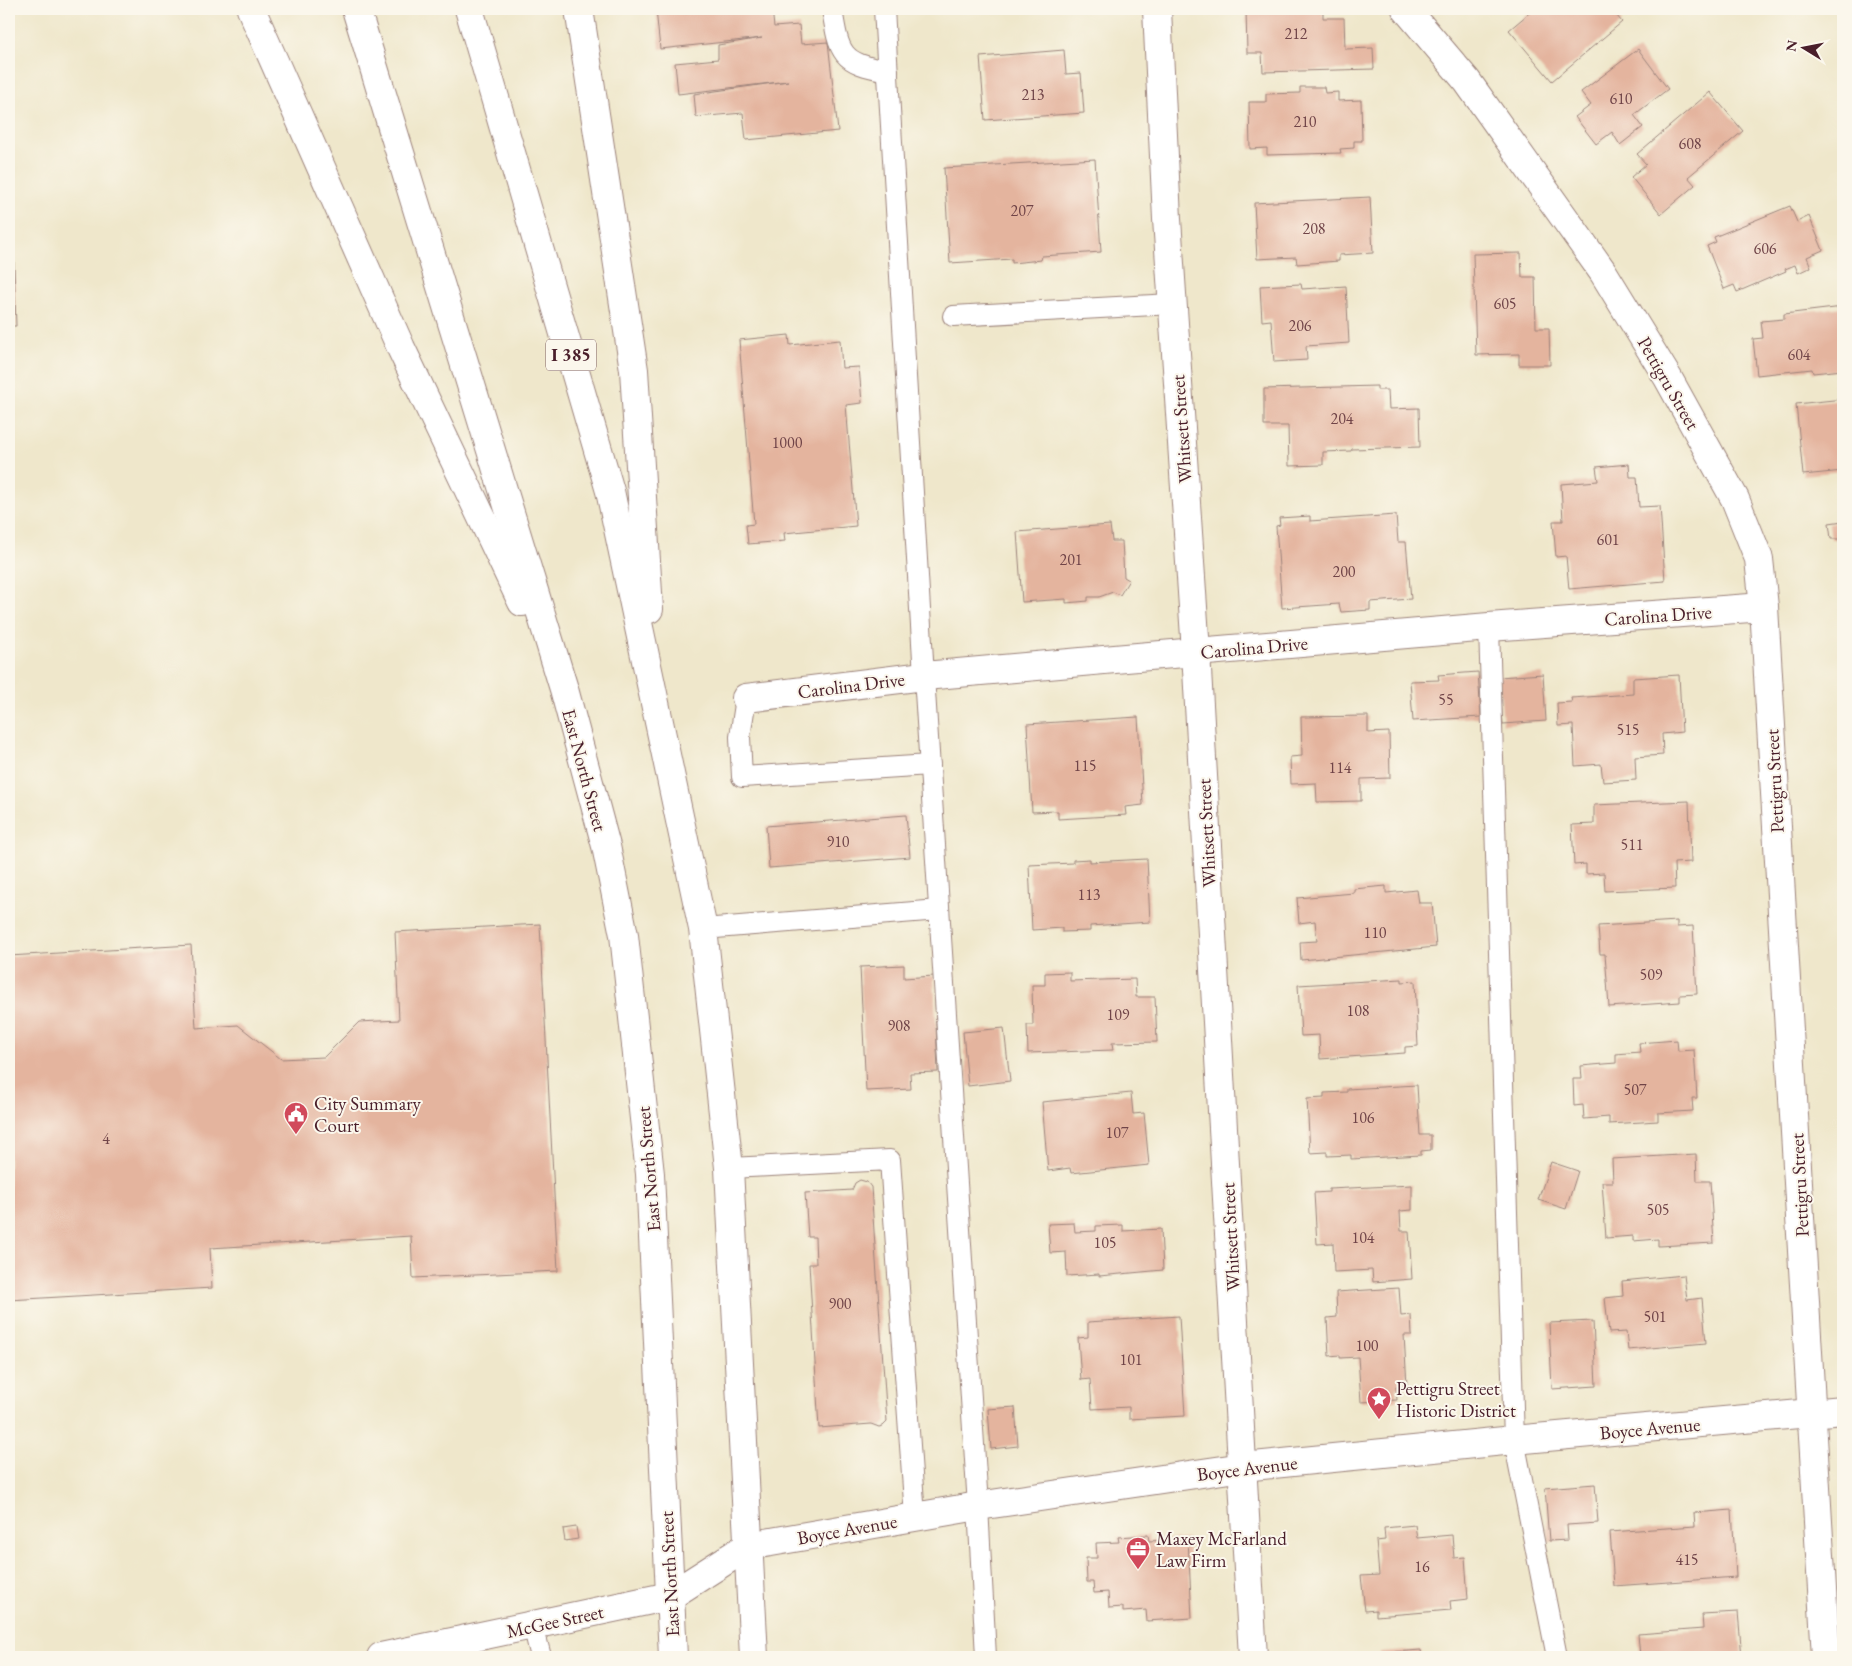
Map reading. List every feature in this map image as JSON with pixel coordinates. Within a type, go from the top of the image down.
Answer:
[{"type":"main road","points":[[251,9],[401,348],[564,689]]},
{"type":"main road","points":[[356,9],[564,689]]},
{"type":"main road","name":"I 385","points":[[469,9],[610,491],[655,705]]},
{"type":"main road","points":[[579,9],[634,370],[655,705],[703,929],[729,1168],[754,1657]]},
{"type":"main road","name":"Whitsett Street","points":[[1157,9],[1172,304],[1196,652],[1253,1657]]},
{"type":"main road","name":"Pettigru Street","points":[[1406,9],[1467,81],[1597,264],[1668,378],[1735,499],[1758,559],[1764,607],[1826,1657]]},
{"type":"main road","name":"Carolina Drive","points":[[746,698],[924,676],[1489,627],[1764,607]]},
{"type":"main road","name":"East North Street","points":[[564,689],[606,846],[624,935],[650,1174],[673,1657]]},
{"type":"main road","name":"Boyce Avenue","points":[[670,1596],[748,1546],[978,1506],[1242,1467],[1843,1410]]},
{"type":"main road","name":"McGee Street","points":[[381,1657],[670,1596]]},
{"type":"lane","points":[[832,9],[841,49],[850,61],[866,68],[888,72]]},
{"type":"lane","points":[[884,9],[986,1657]]},
{"type":"lane","points":[[953,316],[1172,304]]},
{"type":"lane","points":[[1489,627],[1514,1440],[1557,1657]]},
{"type":"lane","points":[[746,698],[740,737],[742,776],[930,764]]},
{"type":"lane","points":[[703,929],[939,910]]},
{"type":"lane","points":[[729,1168],[890,1160],[915,1517]]},
{"type":"lane","points":[[533,1625],[541,1657]]},
{"type":"building","points":[[656,9],[772,9],[774,27],[799,25],[801,44],[828,42],[838,131],[746,140],[743,113],[696,117],[694,94],[788,81],[678,94],[675,63],[718,59],[718,45],[762,38],[660,49]]},
{"type":"building","points":[[1246,9],[1323,9],[1323,18],[1344,18],[1345,49],[1373,48],[1374,69],[1263,72],[1262,53],[1247,53]]},
{"type":"building","points":[[1534,9],[1611,9],[1622,22],[1552,81],[1509,30]]},
{"type":"building","points":[[1638,49],[1668,89],[1634,115],[1643,127],[1620,145],[1612,132],[1596,144],[1575,117],[1591,105],[1581,92]]},
{"type":"building","points":[[1064,50],[1066,74],[1081,73],[1084,113],[985,120],[980,57]]},
{"type":"building","points":[[1300,87],[1324,87],[1325,93],[1338,92],[1338,101],[1361,100],[1362,141],[1354,141],[1354,148],[1340,149],[1341,153],[1267,155],[1267,148],[1250,149],[1249,102],[1266,102],[1266,94],[1300,93]]},
{"type":"building","points":[[1710,92],[1743,131],[1688,177],[1695,185],[1661,214],[1631,177],[1646,164],[1637,154]]},
{"type":"building","points":[[1095,159],[1101,252],[1042,256],[1041,260],[1012,263],[1012,259],[950,263],[944,168]]},
{"type":"building","points":[[1370,197],[1373,253],[1339,255],[1339,261],[1297,264],[1296,257],[1257,259],[1254,203]]},
{"type":"building","points":[[9,203],[12,203],[16,326],[9,326]]},
{"type":"building","points":[[1790,206],[1797,222],[1809,216],[1823,250],[1807,257],[1811,267],[1798,273],[1795,265],[1785,269],[1786,271],[1737,292],[1734,285],[1724,289],[1707,246],[1716,242],[1714,237]]},
{"type":"building","points":[[1521,253],[1522,277],[1535,277],[1536,328],[1549,328],[1550,365],[1519,365],[1519,354],[1476,355],[1473,254]]},
{"type":"building","points":[[1301,284],[1302,289],[1346,286],[1349,343],[1306,346],[1307,360],[1274,362],[1271,320],[1262,321],[1260,286]]},
{"type":"building","points":[[1843,307],[1843,370],[1813,373],[1812,369],[1757,375],[1753,339],[1763,338],[1761,321],[1784,319],[1784,314]]},
{"type":"building","points":[[789,335],[790,345],[840,340],[842,368],[859,367],[862,403],[846,405],[856,526],[784,533],[785,541],[748,544],[746,525],[754,524],[739,340]]},
{"type":"building","points":[[1377,386],[1377,390],[1388,390],[1389,409],[1419,408],[1420,447],[1352,449],[1351,451],[1323,452],[1323,465],[1289,466],[1288,426],[1264,426],[1264,389]]},
{"type":"building","points":[[1843,399],[1843,471],[1803,475],[1796,404]]},
{"type":"building","points":[[1629,464],[1630,477],[1637,477],[1639,507],[1660,506],[1665,581],[1569,589],[1566,556],[1556,557],[1553,521],[1563,521],[1561,484],[1598,481],[1596,467]]},
{"type":"building","points":[[1396,515],[1398,542],[1406,542],[1411,599],[1370,602],[1370,610],[1341,612],[1339,604],[1282,608],[1276,526],[1280,525],[1279,518],[1310,516],[1310,521]]},
{"type":"building","points":[[1843,521],[1843,557],[1841,557],[1839,539],[1831,539],[1829,523]]},
{"type":"building","points":[[1110,525],[1112,541],[1122,541],[1124,577],[1129,580],[1120,595],[1113,592],[1099,597],[1088,597],[1088,601],[1066,603],[1066,599],[1022,602],[1017,532]]},
{"type":"building","points":[[1478,672],[1481,717],[1413,721],[1410,681],[1439,680],[1438,675]]},
{"type":"building","points":[[1543,674],[1546,721],[1503,724],[1499,677]]},
{"type":"building","points":[[1679,675],[1682,732],[1662,734],[1663,755],[1635,757],[1636,780],[1603,782],[1601,764],[1575,766],[1573,725],[1558,726],[1557,703],[1572,702],[1571,698],[1633,694],[1633,678]]},
{"type":"building","points":[[1368,716],[1368,733],[1389,732],[1390,778],[1361,779],[1361,801],[1317,802],[1316,783],[1291,784],[1290,757],[1302,756],[1301,717]]},
{"type":"building","points":[[1138,717],[1143,805],[1125,807],[1126,815],[1058,819],[1058,811],[1032,812],[1027,724]]},
{"type":"building","points":[[1689,801],[1691,862],[1674,863],[1675,888],[1605,891],[1604,873],[1586,874],[1586,864],[1574,865],[1572,825],[1594,824],[1594,805]]},
{"type":"building","points":[[906,815],[910,857],[769,868],[766,826]]},
{"type":"building","points":[[1090,859],[1090,862],[1147,859],[1150,922],[1090,926],[1090,931],[1062,932],[1062,928],[1032,930],[1029,865],[1073,863],[1073,860]]},
{"type":"building","points":[[1386,886],[1386,893],[1417,890],[1419,903],[1432,903],[1436,947],[1301,960],[1300,942],[1317,941],[1315,921],[1299,923],[1297,898],[1354,893],[1354,889]]},
{"type":"building","points":[[1677,921],[1677,927],[1693,926],[1697,994],[1680,995],[1680,1002],[1609,1007],[1605,954],[1600,954],[1598,926]]},
{"type":"building","points":[[540,924],[558,1271],[413,1278],[411,1236],[210,1248],[212,1288],[9,1300],[9,956],[191,945],[196,1028],[238,1025],[281,1059],[324,1057],[359,1022],[399,1020],[395,932]]},
{"type":"building","points":[[904,965],[904,978],[934,976],[938,1072],[910,1073],[911,1089],[866,1091],[860,967]]},
{"type":"building","points":[[1070,972],[1070,981],[1135,979],[1136,997],[1155,997],[1157,1042],[1112,1043],[1113,1050],[1028,1053],[1027,1025],[1033,1025],[1032,985],[1045,985],[1045,973]]},
{"type":"building","points":[[1402,979],[1402,982],[1415,981],[1418,1046],[1405,1047],[1405,1053],[1320,1059],[1319,1035],[1301,1036],[1298,985]]},
{"type":"building","points":[[1004,1028],[1010,1081],[968,1086],[963,1032]]},
{"type":"building","points":[[1677,1040],[1678,1051],[1694,1050],[1697,1098],[1692,1098],[1693,1111],[1658,1113],[1658,1121],[1609,1124],[1609,1117],[1584,1119],[1583,1105],[1574,1106],[1573,1079],[1582,1079],[1581,1066],[1616,1063],[1616,1054],[1640,1052],[1639,1043]]},
{"type":"building","points":[[1417,1085],[1420,1135],[1431,1135],[1431,1150],[1421,1151],[1421,1155],[1351,1159],[1351,1155],[1327,1156],[1327,1152],[1310,1153],[1307,1099],[1324,1098],[1324,1093],[1347,1092],[1347,1089]]},
{"type":"building","points":[[1131,1093],[1133,1114],[1144,1113],[1149,1165],[1071,1173],[1070,1168],[1048,1171],[1042,1102]]},
{"type":"building","points":[[1696,1154],[1697,1181],[1710,1181],[1714,1243],[1658,1246],[1658,1239],[1633,1241],[1633,1236],[1606,1238],[1602,1182],[1613,1182],[1612,1159]]},
{"type":"building","points":[[1551,1162],[1578,1171],[1566,1209],[1538,1200]]},
{"type":"building","points":[[860,1180],[867,1182],[871,1187],[887,1422],[879,1427],[871,1424],[819,1428],[809,1264],[816,1264],[815,1237],[808,1237],[805,1193],[852,1190],[855,1183]]},
{"type":"building","points":[[1412,1185],[1412,1210],[1400,1211],[1401,1231],[1409,1231],[1412,1279],[1373,1282],[1372,1270],[1334,1272],[1333,1243],[1317,1244],[1314,1193],[1329,1192],[1329,1189]]},
{"type":"building","points":[[1074,1223],[1075,1232],[1096,1231],[1096,1226],[1123,1225],[1123,1231],[1161,1229],[1163,1270],[1099,1276],[1099,1274],[1067,1276],[1066,1252],[1050,1253],[1048,1224]]},
{"type":"building","points":[[1684,1275],[1687,1300],[1702,1298],[1706,1343],[1628,1350],[1626,1332],[1609,1333],[1605,1298],[1623,1296],[1622,1281]]},
{"type":"building","points":[[1399,1288],[1401,1316],[1411,1315],[1412,1335],[1404,1335],[1407,1386],[1396,1387],[1397,1400],[1361,1402],[1358,1357],[1340,1358],[1340,1355],[1329,1356],[1327,1318],[1337,1317],[1336,1292]]},
{"type":"building","points":[[1179,1316],[1185,1416],[1129,1419],[1129,1407],[1092,1409],[1090,1379],[1081,1380],[1078,1338],[1088,1337],[1088,1322]]},
{"type":"building","points":[[1593,1321],[1596,1386],[1552,1389],[1549,1323]]},
{"type":"building","points":[[1015,1407],[1018,1446],[991,1449],[988,1409]]},
{"type":"building","points":[[1595,1484],[1598,1523],[1567,1525],[1568,1540],[1549,1541],[1545,1488]]},
{"type":"building","points":[[1732,1510],[1736,1577],[1614,1586],[1610,1532],[1695,1526],[1694,1513]]},
{"type":"building","points":[[1415,1525],[1417,1538],[1452,1535],[1454,1558],[1465,1557],[1468,1599],[1450,1601],[1451,1610],[1376,1616],[1376,1610],[1365,1611],[1361,1576],[1379,1575],[1376,1541],[1385,1540],[1384,1528]]},
{"type":"building","points":[[576,1527],[578,1539],[565,1541],[563,1529]]},
{"type":"building","name":"Maxey McFarland Law Firm","points":[[1148,1535],[1149,1541],[1188,1539],[1192,1618],[1147,1621],[1146,1610],[1123,1612],[1123,1607],[1109,1608],[1108,1592],[1094,1593],[1093,1582],[1087,1582],[1086,1558],[1097,1558],[1096,1543],[1119,1542],[1118,1537]]},
{"type":"building","points":[[1738,1612],[1742,1657],[1640,1657],[1638,1634],[1703,1629],[1702,1614]]},
{"type":"building","points":[[1421,1650],[1422,1657],[1380,1657],[1380,1653]]},
{"type":"place","name":"City Summary Court","points":[[296,1135]]},
{"type":"place","name":"Pettigru Street Historic District","points":[[1379,1420]]},
{"type":"place","name":"Maxey McFarland Law Firm","points":[[1138,1570]]}]
